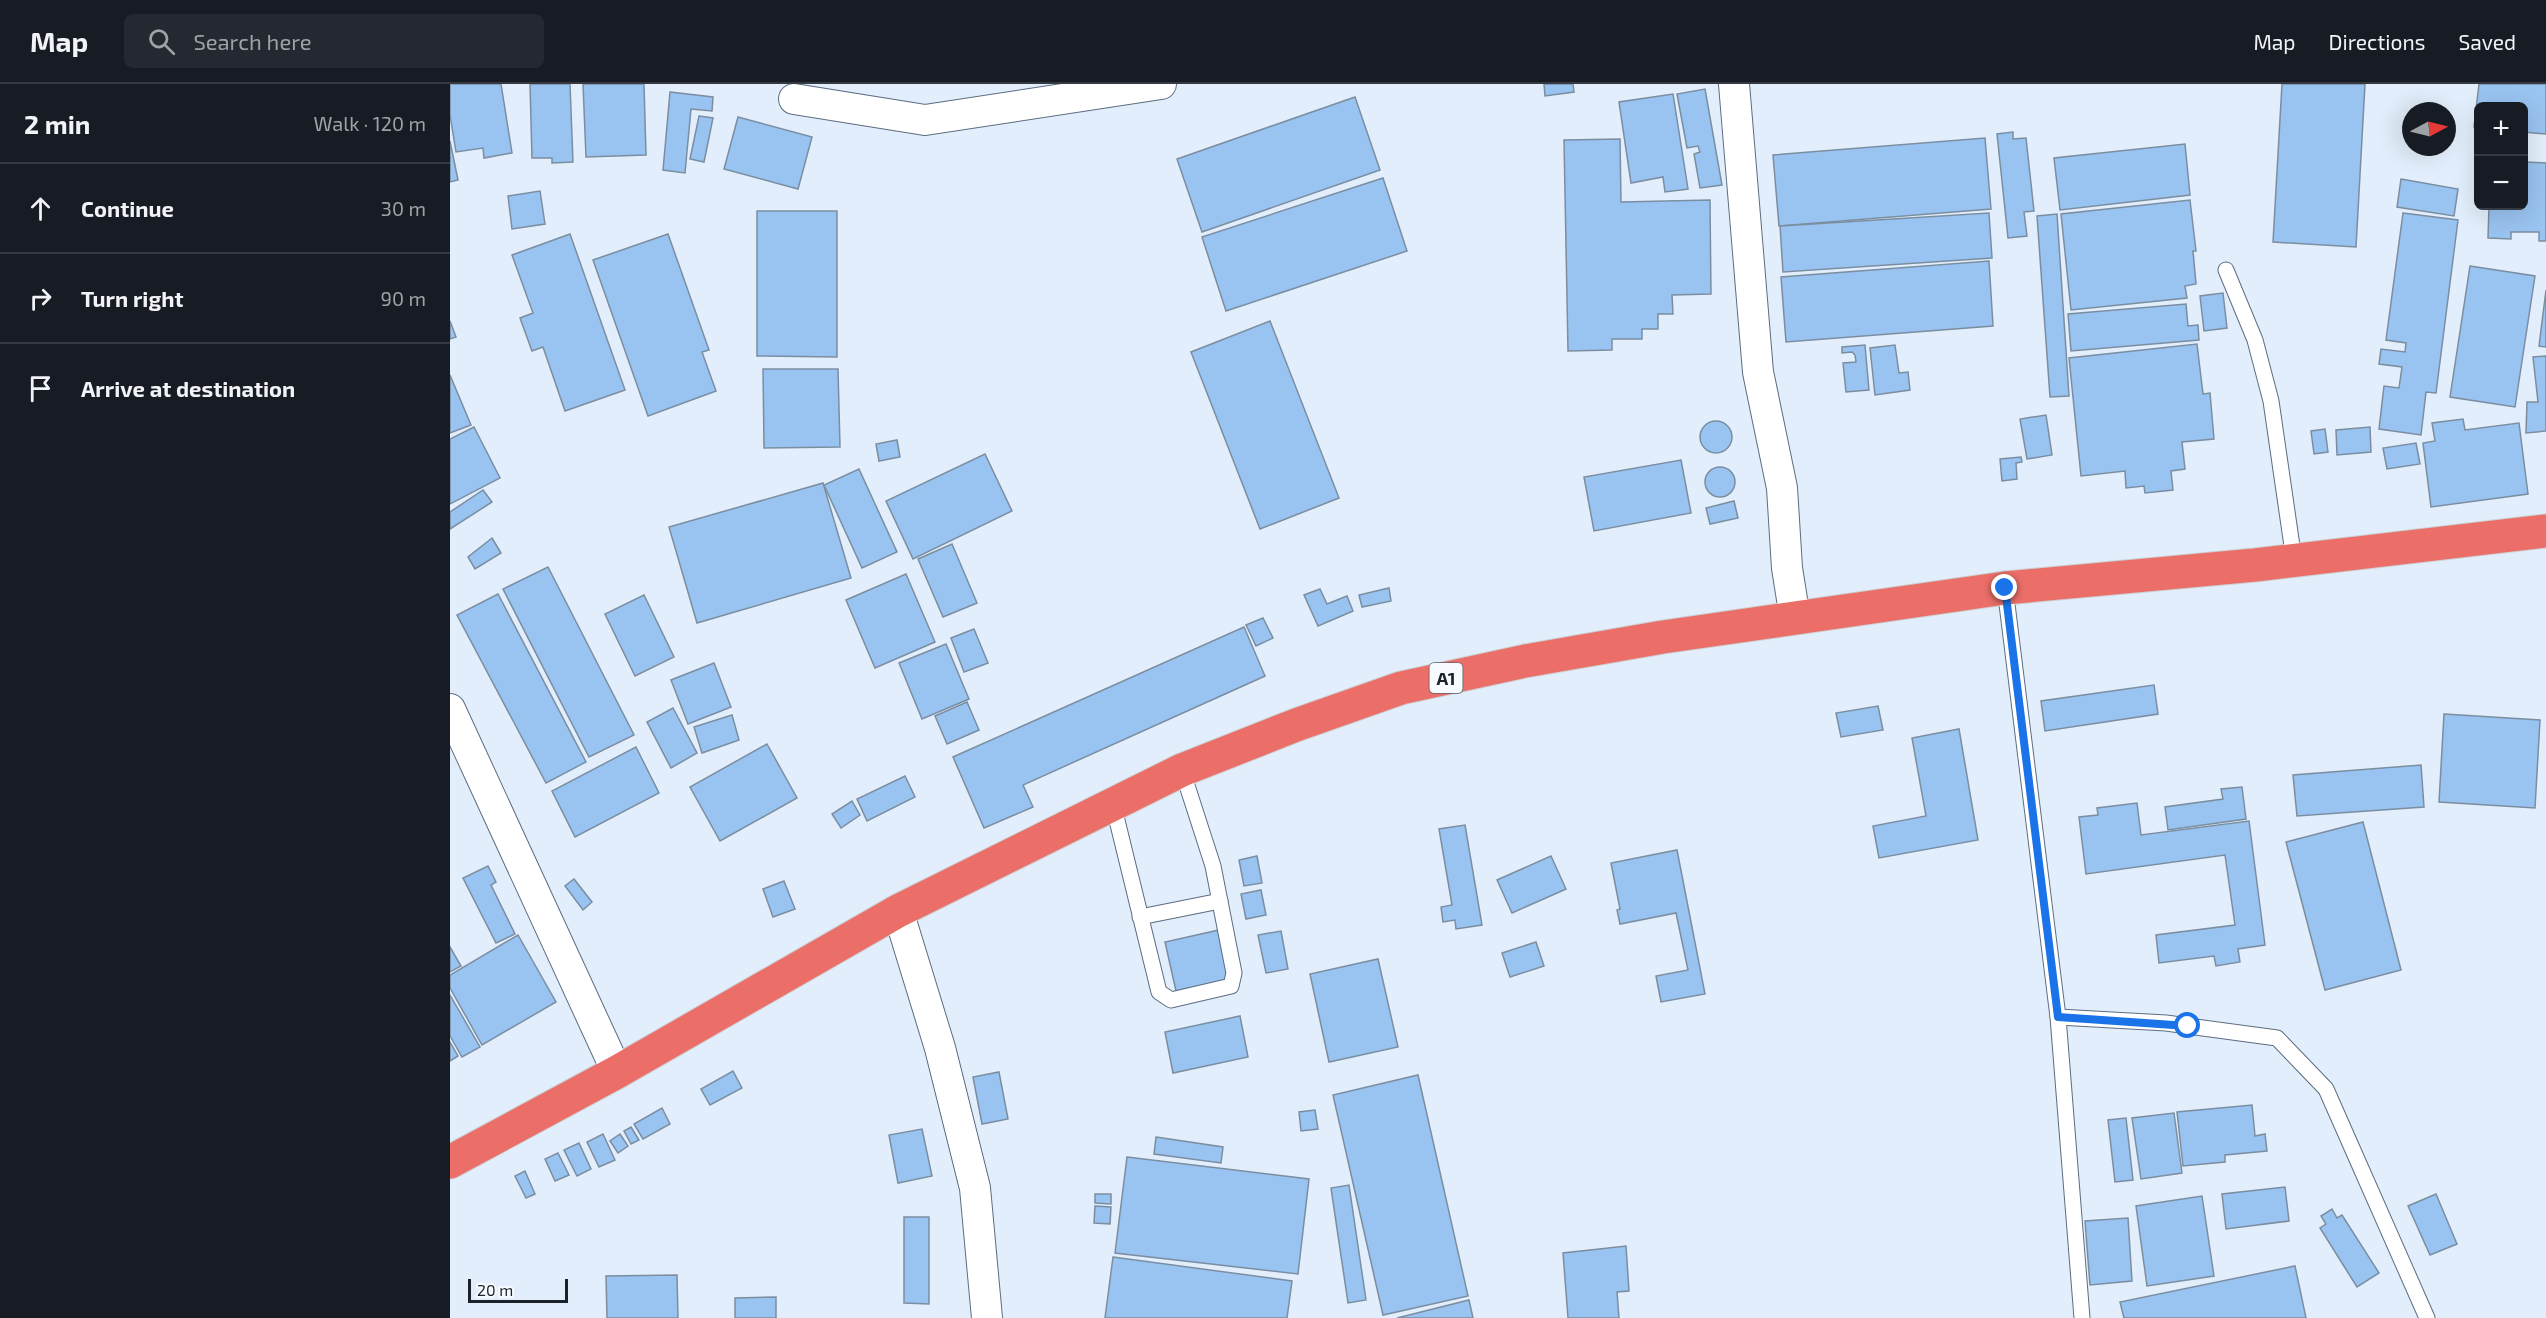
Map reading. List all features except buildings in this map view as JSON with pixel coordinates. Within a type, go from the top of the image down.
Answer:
[{"type":"highway","name":"A1","points":[[450,1162],[617,1072],[898,911],[1182,770],[1296,725],[1401,688],[1537,659],[1663,637],[2005,588],[2294,560],[2546,531]]},
{"type":"street","points":[[794,99],[925,120],[1161,84]]},
{"type":"street","points":[[1734,84],[1758,372],[1782,488],[1787,568],[1795,618]]},
{"type":"street","points":[[450,709],[617,1072]]},
{"type":"street","points":[[898,911],[940,1048],[975,1188],[987,1318]]},
{"type":"lane","points":[[2226,270],[2255,340],[2271,401],[2294,560]]},
{"type":"lane","points":[[2005,588],[2058,1017],[2082,1318]]},
{"type":"lane","points":[[1113,804],[1155,983],[1161,995],[1170,1000],[1232,983],[1234,973],[1213,866],[1182,770]]},
{"type":"lane","points":[[1140,916],[1220,901]]},
{"type":"lane","points":[[2058,1017],[2166,1023],[2277,1038],[2326,1089],[2427,1318]]},
{"type":"route","points":[[2005,588],[2058,1017],[2188,1026]]}]
